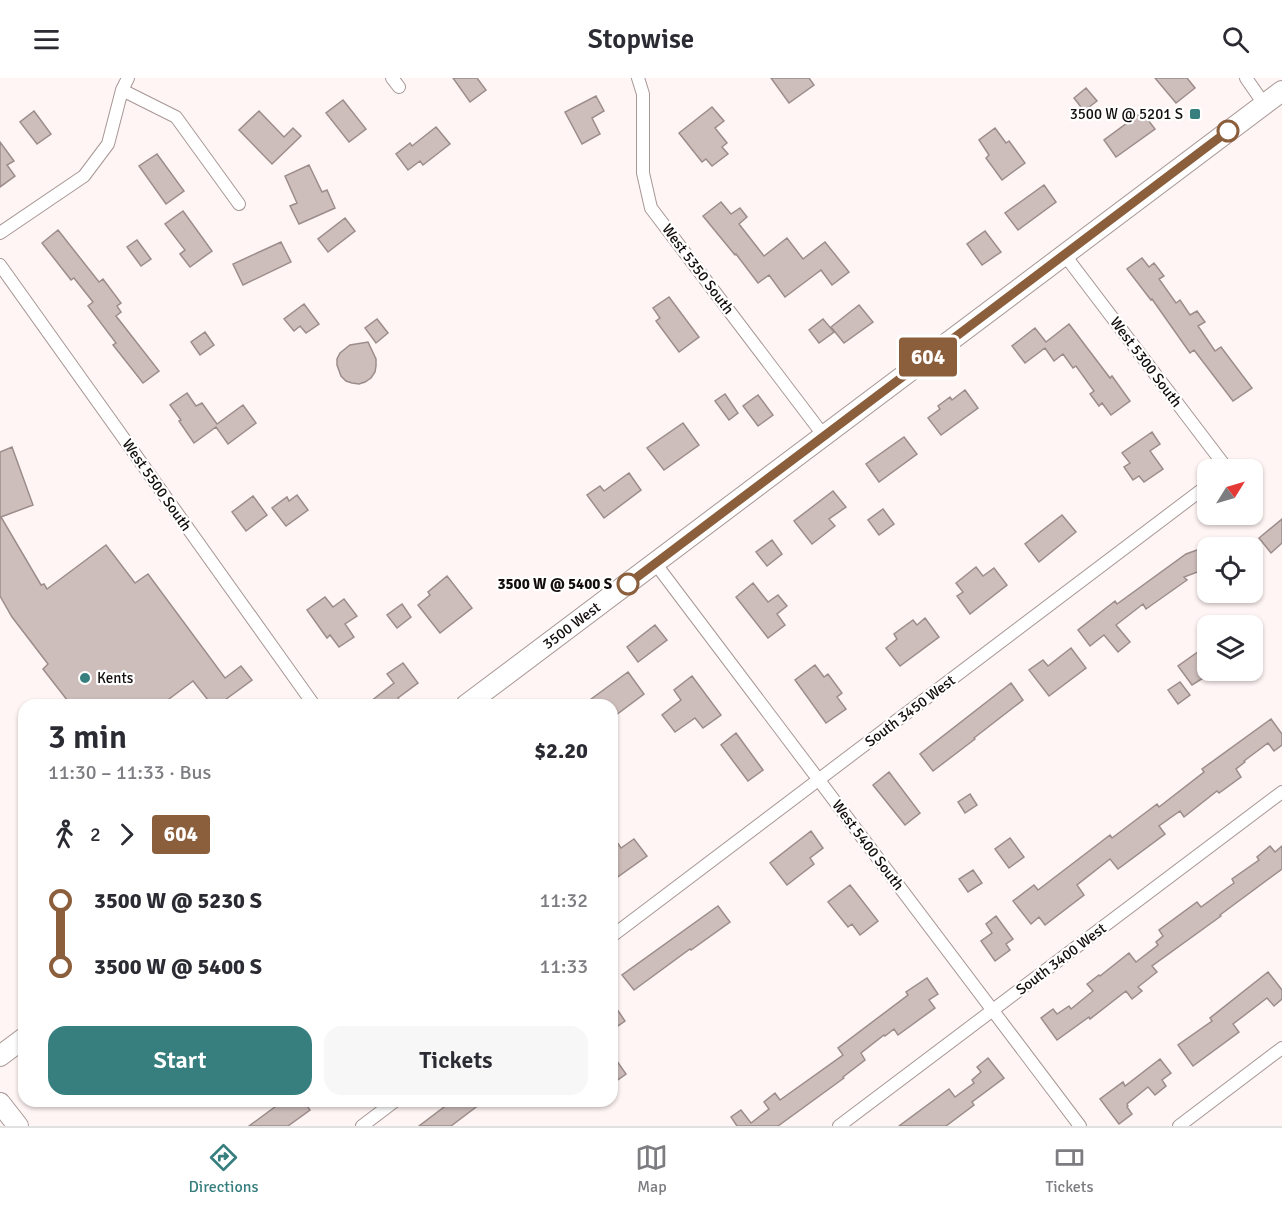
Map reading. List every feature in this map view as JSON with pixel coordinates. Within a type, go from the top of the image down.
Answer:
[{"type":"main road","name":"3500 West","points":[[474,699],[1282,91]]},
{"type":"main road","points":[[0,1056],[18,1042]]},
{"type":"main road","points":[[0,1103],[18,1126]]},
{"type":"street","points":[[0,233],[84,176],[108,144],[122,90],[128,78]]},
{"type":"street","name":"West 5350 South","points":[[638,78],[643,94],[643,173],[651,208],[824,436]]},
{"type":"street","points":[[1246,78],[1264,104]]},
{"type":"street","points":[[122,90],[176,117],[239,204]]},
{"type":"street","name":"West 5300 South","points":[[1064,254],[1220,459]]},
{"type":"street","name":"West 5500 South","points":[[0,265],[310,699]]},
{"type":"street","name":"South 3450 West","points":[[618,931],[1197,493]]},
{"type":"street","name":"West 5400 South","points":[[655,563],[1080,1126]]},
{"type":"street","name":"South 3400 West","points":[[839,1126],[1282,792]]},
{"type":"street","points":[[1179,1126],[1282,1048]]},
{"type":"street","points":[[362,1126],[386,1107]]},
{"type":"building","points":[[453,78],[477,78],[486,90],[470,102]]},
{"type":"building","points":[[771,78],[809,78],[814,85],[789,103]]},
{"type":"building","points":[[1155,78],[1187,78],[1195,88],[1176,103]]},
{"type":"building","points":[[1086,88],[1097,101],[1084,111],[1074,98]]},
{"type":"building","points":[[596,96],[604,111],[592,118],[600,134],[582,144],[565,112]]},
{"type":"building","points":[[343,100],[366,129],[349,142],[326,113]]},
{"type":"building","points":[[712,107],[724,121],[715,128],[727,143],[722,147],[728,154],[712,166],[706,159],[702,162],[679,133]]},
{"type":"building","points":[[34,111],[51,134],[37,144],[20,122]]},
{"type":"building","points":[[259,111],[284,137],[293,128],[301,136],[272,164],[239,130]]},
{"type":"building","points":[[1142,112],[1155,129],[1116,157],[1104,140]]},
{"type":"building","points":[[436,127],[450,144],[423,165],[420,161],[408,170],[396,154],[410,143],[412,146]]},
{"type":"building","points":[[995,128],[1006,143],[1009,141],[1025,163],[1002,180],[986,158],[989,155],[979,140]]},
{"type":"building","points":[[0,142],[14,161],[7,165],[15,176],[0,187]]},
{"type":"building","points":[[157,154],[184,191],[166,204],[139,166]]},
{"type":"building","points":[[309,165],[322,192],[327,190],[335,208],[299,224],[290,206],[297,203],[285,176]]},
{"type":"building","points":[[1044,185],[1056,202],[1018,230],[1005,213]]},
{"type":"building","points":[[721,202],[731,214],[740,208],[747,217],[739,224],[764,256],[787,238],[803,259],[825,242],[849,272],[832,285],[821,270],[785,297],[769,275],[758,283],[703,216]]},
{"type":"building","points":[[183,211],[212,251],[190,267],[180,254],[185,250],[165,224]]},
{"type":"building","points":[[345,218],[355,231],[328,252],[318,239]]},
{"type":"building","points":[[58,230],[99,282],[103,279],[121,303],[117,306],[121,312],[116,316],[159,371],[143,383],[113,345],[116,343],[88,306],[93,302],[74,278],[71,280],[42,243]]},
{"type":"building","points":[[985,231],[1001,252],[982,265],[967,244]]},
{"type":"building","points":[[137,240],[151,259],[141,266],[127,247]]},
{"type":"building","points":[[281,242],[291,262],[243,285],[233,264]]},
{"type":"building","points":[[1142,258],[1149,267],[1154,263],[1164,276],[1159,279],[1176,303],[1180,300],[1190,315],[1197,311],[1205,322],[1198,326],[1215,351],[1221,347],[1252,388],[1233,401],[1194,350],[1190,353],[1152,299],[1127,269]]},
{"type":"building","points":[[669,297],[699,337],[679,352],[656,321],[660,318],[653,308]]},
{"type":"building","points":[[304,304],[319,324],[306,333],[300,326],[294,331],[284,319]]},
{"type":"building","points":[[859,305],[873,322],[844,343],[831,327]]},
{"type":"building","points":[[377,319],[388,333],[376,343],[365,328]]},
{"type":"building","points":[[823,319],[834,332],[819,343],[809,330]]},
{"type":"building","points":[[1069,324],[1130,401],[1111,415],[1102,403],[1099,406],[1090,394],[1094,391],[1076,366],[1073,368],[1063,354],[1054,361],[1045,348],[1025,363],[1012,346],[1035,328],[1046,342]]},
{"type":"building","points":[[205,332],[214,345],[200,355],[191,342]]},
{"type":"building","points":[[368,342],[376,359],[375,372],[371,378],[359,384],[346,381],[341,376],[337,365],[340,353],[350,345]]},
{"type":"building","points":[[965,390],[978,408],[941,435],[928,418],[940,409],[938,406],[950,397],[952,400]]},
{"type":"building","points":[[187,393],[196,406],[202,403],[217,424],[243,405],[256,423],[228,444],[216,427],[194,443],[170,405]]},
{"type":"building","points":[[725,394],[738,413],[729,420],[715,401]]},
{"type":"building","points":[[758,395],[773,415],[758,426],[743,406]]},
{"type":"building","points":[[683,423],[699,445],[664,470],[647,448]]},
{"type":"building","points":[[1152,432],[1160,444],[1150,451],[1163,469],[1144,482],[1139,476],[1133,480],[1124,467],[1130,463],[1122,453]]},
{"type":"building","points":[[904,437],[917,454],[879,482],[866,464]]},
{"type":"building","points":[[12,447],[33,505],[1,517],[41,585],[44,584],[47,589],[106,545],[135,583],[148,574],[225,678],[241,666],[252,680],[226,699],[207,699],[193,681],[169,699],[66,699],[43,669],[48,664],[12,617],[0,596],[0,452]]},
{"type":"building","points":[[629,473],[641,490],[604,518],[587,495],[600,486],[604,491]]},
{"type":"building","points":[[833,491],[846,507],[829,519],[835,526],[812,544],[794,521]]},
{"type":"building","points":[[297,495],[308,510],[286,526],[272,508],[287,497],[289,501]]},
{"type":"building","points":[[253,496],[267,515],[246,531],[232,512]]},
{"type":"building","points":[[883,509],[894,524],[879,535],[868,520]]},
{"type":"building","points":[[1062,515],[1076,532],[1039,562],[1025,544]]},
{"type":"building","points":[[1282,519],[1282,543],[1271,553],[1263,543],[1263,537],[1260,537]]},
{"type":"building","points":[[772,540],[782,554],[767,566],[756,552]]},
{"type":"building","points":[[1197,550],[1197,572],[1184,577],[1187,580],[1146,609],[1143,604],[1116,625],[1130,642],[1118,652],[1104,635],[1090,646],[1078,630],[1115,601],[1117,604],[1186,554]]},
{"type":"building","points":[[976,567],[983,576],[994,568],[1007,585],[970,614],[957,596],[963,592],[956,583]]},
{"type":"building","points":[[447,576],[472,608],[440,633],[418,605],[430,595],[428,592]]},
{"type":"building","points":[[753,583],[768,602],[778,595],[787,606],[777,614],[785,625],[768,638],[736,597]]},
{"type":"building","points":[[325,597],[333,607],[344,599],[357,616],[345,624],[354,637],[339,647],[330,635],[327,638],[307,610]]},
{"type":"building","points":[[402,604],[411,617],[397,628],[387,615]]},
{"type":"building","points":[[925,618],[939,637],[900,666],[886,648],[897,639],[894,634],[913,620],[917,625]]},
{"type":"building","points":[[655,625],[667,640],[638,662],[627,647]]},
{"type":"building","points":[[1071,648],[1086,668],[1049,696],[1029,670],[1043,660],[1048,666]]},
{"type":"building","points":[[1197,653],[1198,681],[1192,685],[1178,666]]},
{"type":"building","points":[[403,663],[418,683],[399,699],[374,699],[394,683],[387,674]]},
{"type":"building","points":[[815,665],[824,677],[828,674],[842,693],[837,697],[846,709],[826,723],[795,680]]},
{"type":"building","points":[[628,672],[644,694],[618,714],[618,699],[591,699]]},
{"type":"building","points":[[692,676],[721,715],[703,728],[695,718],[675,732],[662,715],[681,700],[674,690]]},
{"type":"building","points":[[1180,682],[1190,695],[1178,704],[1168,690]]},
{"type":"building","points":[[1011,683],[1023,700],[933,771],[920,754]]},
{"type":"building","points":[[1271,719],[1282,734],[1282,745],[1274,751],[1268,743],[1244,761],[1236,769],[1241,777],[1219,793],[1217,791],[1184,817],[1180,811],[1159,826],[1165,834],[1118,869],[1110,859],[1077,885],[1084,895],[1045,925],[1039,917],[1031,924],[1013,901],[1034,885],[1038,890],[1110,835],[1112,838],[1157,804],[1159,807],[1204,772],[1202,769]]},
{"type":"building","points":[[736,733],[763,770],[748,781],[721,745]]},
{"type":"building","points":[[889,772],[920,813],[905,825],[873,785]]},
{"type":"building","points":[[970,794],[977,805],[965,813],[958,802]]},
{"type":"building","points":[[811,831],[823,848],[810,858],[814,864],[787,885],[770,863]]},
{"type":"building","points":[[1010,838],[1024,857],[1009,868],[995,849]]},
{"type":"building","points":[[634,839],[647,856],[618,877],[618,844],[621,848]]},
{"type":"building","points":[[1270,846],[1275,852],[1282,846],[1282,869],[1152,966],[1157,972],[1138,987],[1142,991],[1132,999],[1126,991],[1090,1019],[1089,1017],[1057,1040],[1041,1018],[1053,1009],[1057,1014],[1069,1006],[1071,1009],[1093,991],[1087,984],[1129,953],[1136,962],[1158,945],[1156,942],[1163,936],[1159,930],[1197,902],[1201,907],[1234,883],[1232,879],[1259,860],[1257,857]]},
{"type":"building","points":[[973,870],[982,883],[968,892],[959,879]]},
{"type":"building","points":[[850,885],[878,921],[860,935],[852,924],[848,927],[828,902]]},
{"type":"building","points":[[718,906],[730,922],[634,990],[622,975]]},
{"type":"building","points":[[996,916],[1013,939],[1006,944],[1010,950],[995,961],[981,941],[992,933],[986,924]]},
{"type":"building","points":[[1268,972],[1282,990],[1282,999],[1274,1006],[1267,998],[1233,1024],[1239,1032],[1193,1066],[1178,1045],[1212,1021],[1210,1018]]},
{"type":"building","points":[[927,978],[938,994],[929,1000],[935,1008],[898,1035],[894,1029],[884,1035],[861,1053],[865,1060],[778,1126],[737,1126],[731,1117],[741,1110],[751,1123],[769,1109],[764,1102],[775,1093],[780,1100],[843,1055],[838,1048],[908,995],[906,992]]},
{"type":"building","points":[[618,1011],[625,1021],[618,1026]]},
{"type":"building","points":[[988,1058],[1004,1078],[972,1102],[974,1105],[946,1126],[899,1126],[949,1089],[955,1097],[974,1083],[972,1080],[981,1072],[977,1067]]},
{"type":"building","points":[[1160,1059],[1171,1073],[1162,1080],[1166,1086],[1155,1095],[1148,1087],[1127,1104],[1132,1114],[1119,1124],[1100,1099],[1123,1082],[1125,1086]]},
{"type":"building","points":[[618,1063],[626,1074],[618,1080]]},
{"type":"building","points":[[275,1107],[308,1107],[310,1110],[288,1126],[249,1126]]},
{"type":"building","points":[[444,1107],[476,1107],[451,1126],[419,1126]]},
{"type":"bus line","name":"604","points":[[628,584],[1228,131]]},
{"type":"place","name":"3500 W @ 5201 S","points":[[1195,114]]},
{"type":"place","name":"3500 W @ 5400 S","points":[[628,584]]},
{"type":"place","name":"Kents","points":[[85,678]]}]
